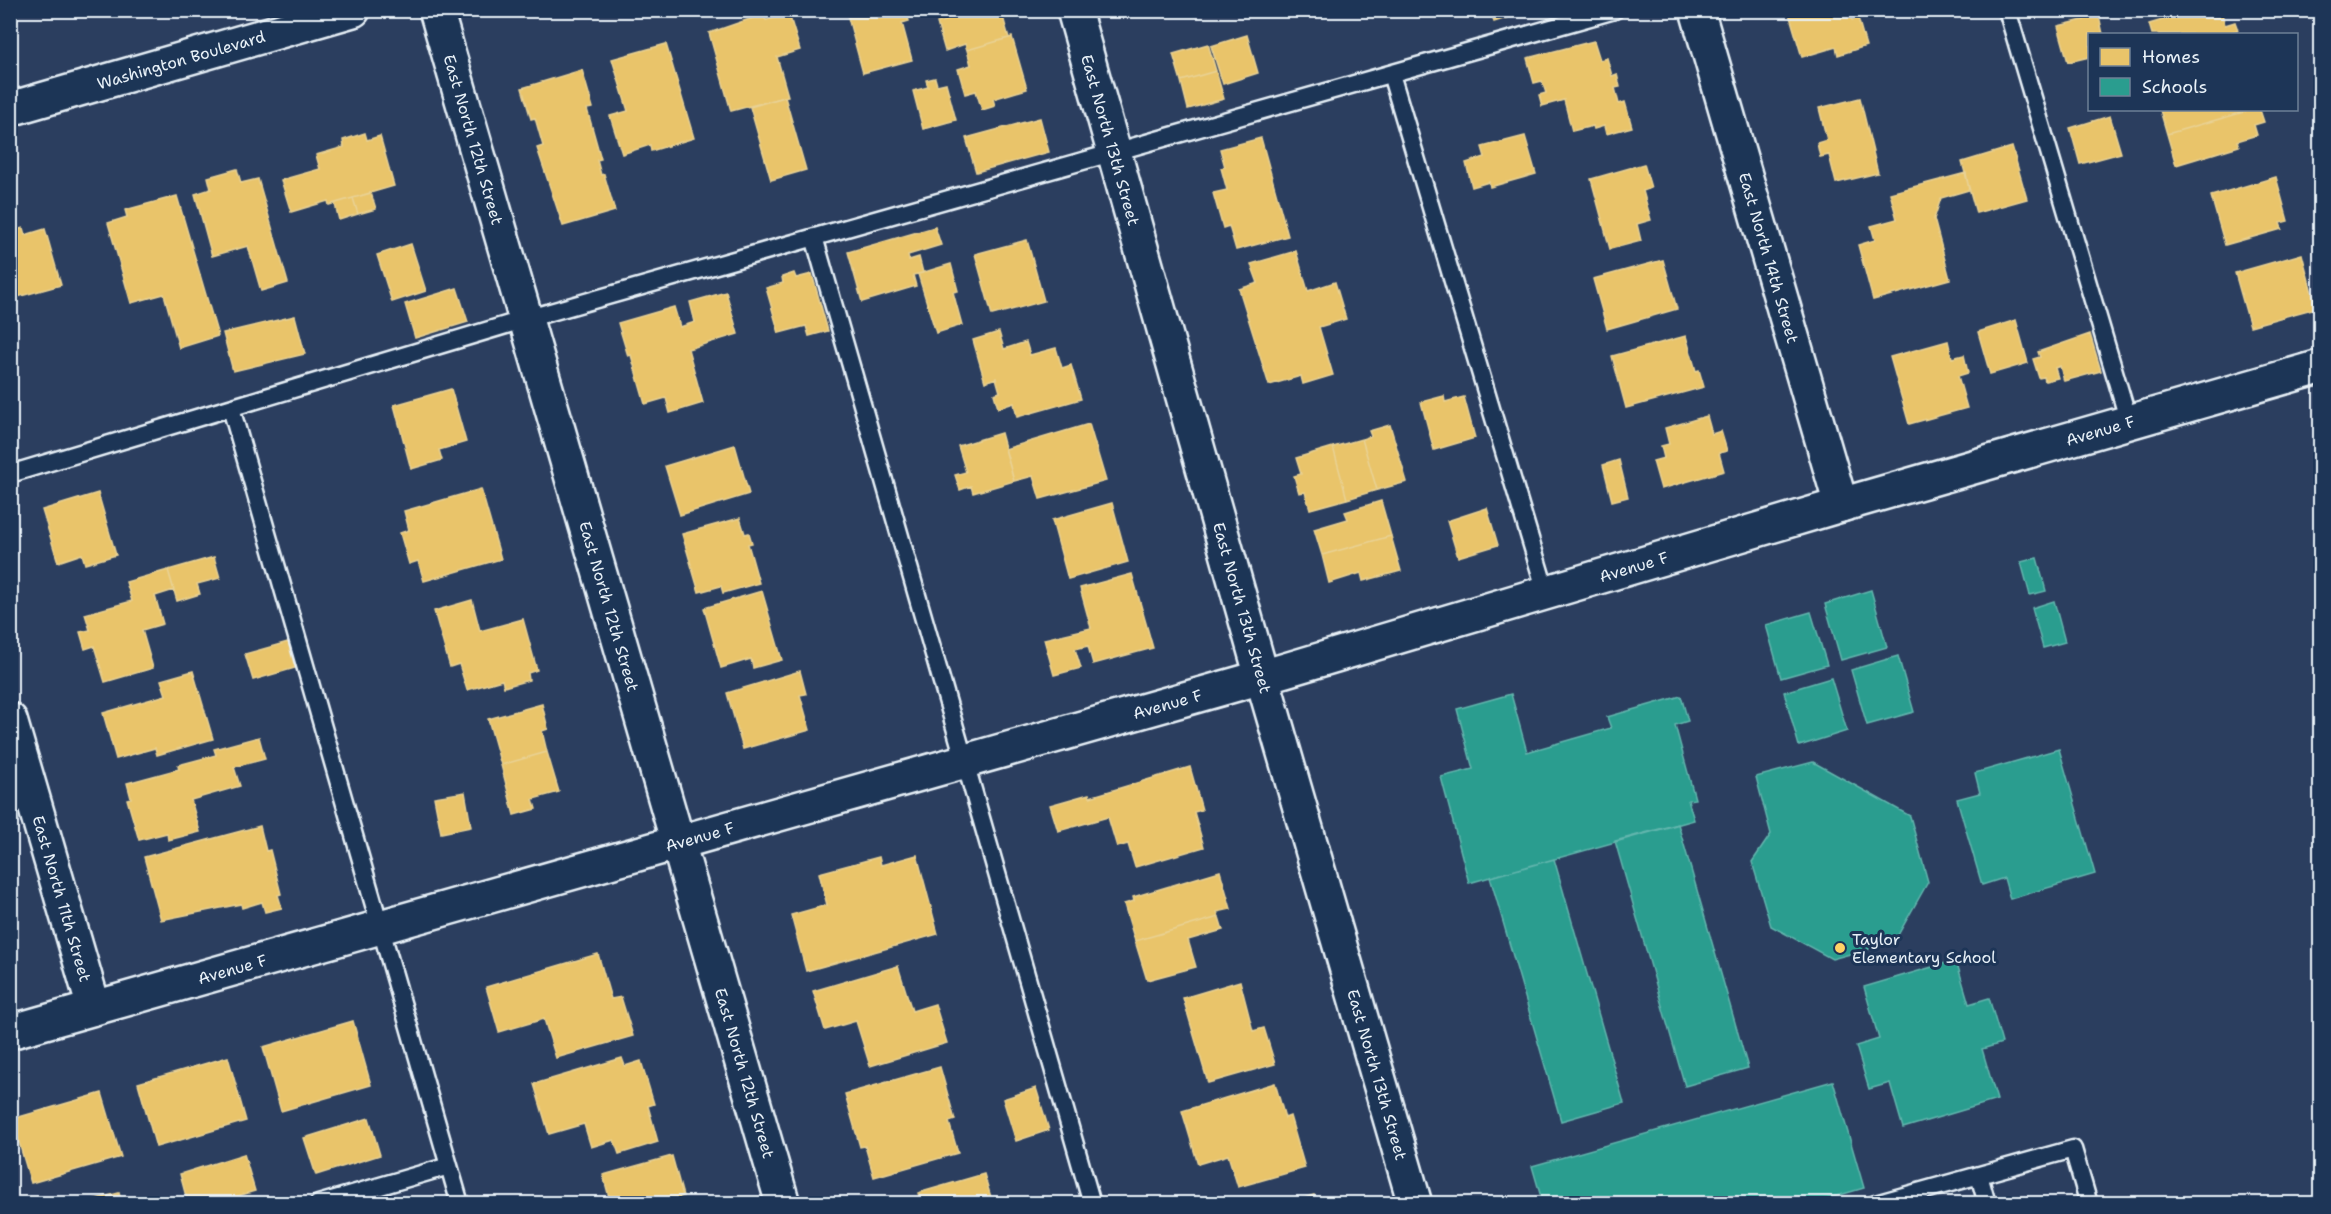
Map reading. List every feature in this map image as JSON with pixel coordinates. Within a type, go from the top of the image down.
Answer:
[{"type":"street","name":"Washington Boulevard","points":[[10,109],[353,10]]},
{"type":"street","name":"East North 12th Street","points":[[436,10],[783,1203]]},
{"type":"street","name":"East North 13th Street","points":[[1074,10],[1262,677],[1415,1203]]},
{"type":"street","name":"East North 14th Street","points":[[1697,10],[1841,505]]},
{"type":"street","name":"Avenue F","points":[[10,1032],[1262,677],[1841,505],[2320,367]]},
{"type":"street","name":"East North 11th Street","points":[[10,720],[94,1008]]},
{"type":"lane","points":[[10,474],[526,319],[1615,10]]},
{"type":"lane","points":[[2007,10],[2129,422]]},
{"type":"lane","points":[[1391,74],[1546,592]]},
{"type":"lane","points":[[814,237],[1092,1203]]},
{"type":"lane","points":[[231,408],[460,1203]]},
{"type":"lane","points":[[1875,1203],[2073,1149],[2089,1203]]},
{"type":"lane","points":[[318,1203],[449,1166]]},
{"type":"lane","points":[[1979,1175],[1987,1203]]},
{"type":"building: Homes","points":[[846,10],[906,10],[909,21],[902,23],[912,60],[863,73]]},
{"type":"building: Homes","points":[[945,10],[1001,10],[1009,38],[967,50],[965,44],[945,51],[937,23],[948,20]]},
{"type":"building: Homes","points":[[1491,10],[1518,10],[1519,14],[1494,22]]},
{"type":"building: Homes","points":[[1788,10],[1849,10],[1852,20],[1858,18],[1866,46],[1838,55],[1836,47],[1802,57]]},
{"type":"building: Homes","points":[[2196,10],[2221,10],[2225,25],[2235,22],[2238,30],[2227,33],[2152,33],[2149,24]]},
{"type":"building: Homes","points":[[764,14],[766,20],[789,14],[800,50],[777,57],[788,96],[731,111],[709,33]]},
{"type":"building: Homes","points":[[2099,16],[2103,33],[2088,33],[2088,57],[2068,62],[2058,26]]},
{"type":"building: Homes","points":[[1247,35],[1258,73],[1223,84],[1211,46]]},
{"type":"building: Homes","points":[[1012,37],[1027,89],[993,99],[995,106],[982,110],[976,91],[965,94],[958,69],[971,65],[967,50]]},
{"type":"building: Homes","points":[[1594,41],[1600,60],[1607,58],[1612,76],[1617,74],[1620,87],[1615,88],[1619,104],[1625,102],[1632,127],[1606,134],[1604,126],[1572,131],[1564,100],[1542,106],[1539,95],[1546,93],[1542,81],[1534,83],[1527,58]]},
{"type":"building: Homes","points":[[666,44],[694,138],[651,151],[650,145],[622,154],[610,116],[628,111],[612,59]]},
{"type":"building: Homes","points":[[1208,44],[1216,71],[1181,81],[1173,54]]},
{"type":"building: Homes","points":[[582,70],[593,108],[587,109],[601,159],[597,160],[601,175],[604,174],[615,211],[563,226],[537,148],[543,146],[535,118],[531,119],[522,88]]},
{"type":"building: Homes","points":[[1216,71],[1224,99],[1188,109],[1181,81]]},
{"type":"building: Homes","points":[[935,78],[937,85],[946,83],[956,120],[923,129],[913,91],[928,87],[926,80]]},
{"type":"building: Homes","points":[[785,97],[806,170],[771,180],[750,107]]},
{"type":"building: Homes","points":[[1860,98],[1878,173],[1836,183],[1829,155],[1820,157],[1817,143],[1827,140],[1819,108]]},
{"type":"building: Homes","points":[[2160,111],[2248,111],[2167,134]]},
{"type":"building: Homes","points":[[2248,111],[2260,111],[2264,122],[2254,125],[2257,135],[2237,141],[2239,146],[2176,165],[2167,134]]},
{"type":"building: Homes","points":[[2110,116],[2121,153],[2080,164],[2070,128]]},
{"type":"building: Homes","points":[[1040,118],[1049,152],[976,172],[966,138]]},
{"type":"building: Homes","points":[[365,133],[367,140],[380,136],[394,186],[329,205],[328,201],[291,212],[281,180],[320,169],[316,155],[344,147],[343,140]]},
{"type":"building: Homes","points":[[1525,136],[1536,174],[1490,187],[1489,182],[1472,187],[1466,163],[1485,157],[1482,147]]},
{"type":"building: Homes","points":[[1261,138],[1288,236],[1236,250],[1229,226],[1223,228],[1213,193],[1227,190],[1221,168],[1225,167],[1220,149]]},
{"type":"building: Homes","points":[[2012,147],[2027,199],[1976,213],[1962,162]]},
{"type":"building: Homes","points":[[1644,164],[1651,188],[1643,191],[1651,220],[1637,224],[1641,241],[1610,249],[1591,179]]},
{"type":"building: Homes","points":[[237,169],[241,183],[258,179],[288,283],[261,291],[248,246],[212,256],[195,194],[211,189],[208,177]]},
{"type":"building: Homes","points":[[1966,173],[1969,190],[1941,198],[1934,219],[1950,279],[1873,300],[1858,245],[1875,240],[1871,226],[1897,219],[1890,193]]},
{"type":"building: Homes","points":[[2276,177],[2288,221],[2280,223],[2282,229],[2225,245],[2211,196]]},
{"type":"building: Homes","points":[[371,193],[376,209],[358,214],[353,198]]},
{"type":"building: Homes","points":[[177,196],[218,336],[179,348],[164,294],[131,303],[108,223],[127,217],[125,210]]},
{"type":"building: Homes","points":[[353,198],[358,214],[339,220],[335,204],[332,204]]},
{"type":"building: Homes","points":[[935,227],[941,245],[908,255],[909,260],[919,257],[923,273],[913,275],[916,286],[862,302],[848,252]]},
{"type":"building: Homes","points":[[23,228],[25,235],[45,229],[61,285],[10,299],[10,232]]},
{"type":"building: Homes","points":[[1027,240],[1044,301],[992,315],[975,254]]},
{"type":"building: Homes","points":[[411,244],[426,291],[392,302],[377,255]]},
{"type":"building: Homes","points":[[1296,251],[1308,291],[1335,282],[1346,319],[1319,327],[1333,375],[1303,384],[1301,376],[1269,385],[1239,289],[1258,283],[1251,264]]},
{"type":"building: Homes","points":[[2302,254],[2316,308],[2250,326],[2235,273]]},
{"type":"building: Homes","points":[[1663,260],[1677,309],[1607,329],[1593,279]]},
{"type":"building: Homes","points":[[951,264],[958,291],[953,292],[962,325],[936,333],[918,274]]},
{"type":"building: Homes","points":[[794,273],[796,278],[812,274],[828,331],[809,336],[806,326],[779,333],[766,288],[783,283],[782,277]]},
{"type":"building: Homes","points":[[457,288],[468,322],[415,338],[405,304]]},
{"type":"building: Homes","points":[[726,292],[738,334],[688,349],[703,403],[670,413],[666,398],[645,404],[631,355],[628,356],[618,323],[674,307],[680,327],[695,322],[690,302]]},
{"type":"building: Homes","points":[[295,316],[305,354],[233,371],[223,333]]},
{"type":"building: Homes","points":[[2016,320],[2028,363],[1990,374],[1978,332]]},
{"type":"building: Homes","points":[[999,332],[1004,349],[1026,342],[1030,355],[1056,348],[1062,368],[1071,365],[1081,399],[1017,417],[1014,403],[998,408],[994,394],[1000,392],[996,378],[985,382],[973,340]]},
{"type":"building: Homes","points":[[2090,334],[2101,371],[2064,381],[2060,366],[2055,368],[2058,378],[2045,381],[2044,377],[2039,378],[2033,359],[2040,357],[2038,352]]},
{"type":"building: Homes","points":[[1686,336],[1696,371],[1699,370],[1704,387],[1626,408],[1612,356]]},
{"type":"building: Homes","points":[[1948,341],[1952,358],[1964,355],[1968,373],[1958,376],[1967,408],[1909,424],[1890,357]]},
{"type":"building: Homes","points":[[451,389],[466,442],[439,450],[442,460],[411,469],[394,405]]},
{"type":"building: Homes","points":[[1444,396],[1445,402],[1464,397],[1475,438],[1434,450],[1421,402]]},
{"type":"building: Homes","points":[[1707,416],[1712,434],[1721,431],[1727,451],[1719,453],[1724,471],[1661,489],[1653,461],[1664,458],[1661,446],[1669,444],[1665,428]]},
{"type":"building: Homes","points":[[1089,424],[1106,481],[1040,499],[1033,476],[1014,481],[1005,449]]},
{"type":"building: Homes","points":[[1390,425],[1407,482],[1377,490],[1362,439],[1371,436],[1369,431]]},
{"type":"building: Homes","points":[[1001,433],[1014,481],[973,493],[971,486],[960,490],[955,475],[966,472],[958,446]]},
{"type":"building: Homes","points":[[1362,439],[1377,490],[1347,499],[1333,447]]},
{"type":"building: Homes","points":[[735,445],[749,494],[680,515],[665,466]]},
{"type":"building: Homes","points":[[1333,447],[1347,499],[1310,509],[1305,492],[1299,493],[1294,476],[1301,474],[1296,458]]},
{"type":"building: Homes","points":[[1619,460],[1628,497],[1612,501],[1603,465]]},
{"type":"building: Homes","points":[[481,489],[501,559],[424,581],[418,561],[409,564],[400,533],[409,530],[404,511]]},
{"type":"building: Homes","points":[[98,493],[116,555],[85,564],[82,554],[58,562],[42,510]]},
{"type":"building: Homes","points":[[1381,501],[1391,536],[1322,555],[1314,529],[1348,519],[1345,512]]},
{"type":"building: Homes","points":[[1112,503],[1128,562],[1068,579],[1052,520]]},
{"type":"building: Homes","points":[[1487,508],[1498,545],[1458,557],[1447,521]]},
{"type":"building: Homes","points":[[740,518],[745,534],[749,533],[752,543],[748,544],[759,583],[723,593],[721,586],[699,592],[682,534]]},
{"type":"building: Homes","points":[[1391,536],[1401,571],[1363,581],[1361,573],[1329,583],[1322,555]]},
{"type":"building: Homes","points":[[214,557],[220,578],[197,584],[200,594],[177,601],[168,570]]},
{"type":"building: Homes","points":[[168,570],[174,590],[155,596],[163,624],[142,630],[153,668],[105,682],[94,646],[85,649],[80,632],[90,630],[85,614],[132,601],[126,582]]},
{"type":"building: Homes","points":[[1132,574],[1153,648],[1093,664],[1088,646],[1075,649],[1081,668],[1054,675],[1044,639],[1091,628],[1080,588]]},
{"type":"building: Homes","points":[[762,591],[782,660],[753,668],[751,659],[721,668],[704,608]]},
{"type":"building: Homes","points":[[472,600],[480,631],[523,619],[537,670],[528,673],[529,680],[504,687],[502,680],[467,690],[459,664],[450,667],[434,611]]},
{"type":"building: Homes","points":[[288,642],[295,668],[253,680],[245,654]]},
{"type":"building: Homes","points":[[193,671],[213,739],[157,755],[155,748],[116,759],[103,713],[166,695],[161,680]]},
{"type":"building: Homes","points":[[800,671],[806,694],[800,695],[810,730],[743,749],[727,693]]},
{"type":"building: Homes","points":[[542,704],[548,729],[542,731],[547,752],[501,765],[488,719]]},
{"type":"building: Homes","points":[[259,737],[265,759],[234,767],[240,786],[191,800],[200,832],[168,840],[167,833],[139,840],[127,799],[131,798],[127,783],[179,769],[178,765],[216,755],[214,749]]},
{"type":"building: Homes","points":[[547,752],[559,792],[533,799],[536,809],[514,815],[501,765]]},
{"type":"building: Homes","points":[[1190,767],[1202,810],[1194,812],[1204,847],[1135,867],[1128,844],[1117,847],[1108,817],[1058,831],[1050,805],[1089,794],[1090,797]]},
{"type":"building: Homes","points":[[465,792],[471,827],[441,833],[434,797]]},
{"type":"building: Homes","points":[[260,826],[266,851],[270,850],[281,894],[278,895],[282,908],[265,912],[262,902],[242,908],[241,904],[161,920],[144,857]]},
{"type":"building: Homes","points":[[917,855],[938,934],[806,971],[791,915],[827,905],[819,873],[879,857],[881,865]]},
{"type":"building: Homes","points":[[1220,871],[1231,909],[1217,912],[1219,917],[1135,941],[1124,904],[1134,901],[1133,897]]},
{"type":"building: Homes","points":[[1219,917],[1223,930],[1188,940],[1196,967],[1147,980],[1135,941]]},
{"type":"building: Homes","points":[[598,954],[611,999],[621,997],[633,1036],[556,1058],[544,1019],[499,1032],[486,987]]},
{"type":"building: Homes","points":[[898,966],[912,1011],[935,1004],[947,1043],[870,1066],[856,1021],[825,1030],[813,991]]},
{"type":"building: Homes","points":[[1240,981],[1253,1031],[1264,1028],[1275,1064],[1208,1083],[1183,998]]},
{"type":"building: Homes","points":[[353,1021],[371,1085],[281,1111],[263,1047]]},
{"type":"building: Homes","points":[[228,1057],[246,1121],[156,1147],[138,1083]]},
{"type":"building: Homes","points":[[622,1058],[625,1066],[641,1061],[654,1104],[648,1106],[658,1142],[619,1154],[614,1140],[591,1147],[584,1124],[549,1134],[534,1084]]},
{"type":"building: Homes","points":[[940,1067],[955,1120],[949,1122],[958,1153],[874,1177],[865,1146],[860,1147],[845,1094]]},
{"type":"building: Homes","points":[[1275,1083],[1285,1118],[1290,1116],[1305,1168],[1238,1187],[1228,1155],[1198,1164],[1182,1111]]},
{"type":"building: Homes","points":[[1036,1088],[1049,1130],[1016,1141],[1003,1099]]},
{"type":"building: Homes","points":[[102,1093],[121,1157],[31,1183],[12,1119]]},
{"type":"building: Homes","points":[[369,1118],[380,1155],[316,1175],[304,1138]]},
{"type":"building: Homes","points":[[244,1154],[255,1191],[211,1204],[188,1204],[180,1174]]},
{"type":"building: Homes","points":[[672,1156],[683,1196],[679,1197],[681,1204],[586,1204],[609,1197],[603,1175]]},
{"type":"building: Homes","points":[[984,1174],[993,1204],[921,1204],[918,1193]]},
{"type":"building: Homes","points":[[119,1193],[122,1204],[77,1204]]},
{"type":"building: Homes","points":[[1314,1195],[1317,1204],[1285,1204]]},
{"type":"building: Schools","points":[[2037,558],[2046,591],[2030,595],[2021,562]]},
{"type":"building: Schools","points":[[1871,590],[1887,647],[1841,660],[1825,604]]},
{"type":"building: Schools","points":[[2054,601],[2065,642],[2043,648],[2032,608]]},
{"type":"building: Schools","points":[[1811,612],[1827,665],[1781,678],[1766,625]]},
{"type":"building: Schools","points":[[1898,656],[1914,712],[1867,725],[1851,670]]},
{"type":"building: Schools","points":[[1831,678],[1847,731],[1799,746],[1784,692]]},
{"type":"building: Schools","points":[[1511,694],[1527,752],[1611,728],[1607,717],[1681,696],[1688,721],[1675,725],[1695,799],[1688,800],[1694,820],[1469,883],[1441,777],[1473,769],[1457,709]]},
{"type":"building: Schools","points":[[2059,749],[2095,874],[2010,899],[2004,878],[1982,885],[1957,799],[1980,793],[1975,773]]},
{"type":"building: Schools","points":[[1813,762],[1910,816],[1928,882],[1894,942],[1832,959],[1771,926],[1752,862],[1771,834],[1756,777]]},
{"type":"building: Schools","points":[[1678,824],[1748,1068],[1685,1086],[1615,841]]},
{"type":"building: Schools","points":[[1554,859],[1624,1103],[1561,1121],[1490,877]]},
{"type":"building: Schools","points":[[1956,960],[1969,1004],[1989,998],[2002,1043],[1982,1049],[1997,1100],[1903,1128],[1890,1083],[1869,1089],[1856,1046],[1879,1039],[1864,987]]},
{"type":"building: Schools","points":[[1833,1081],[1864,1188],[1809,1204],[1543,1204],[1532,1166]]},
{"type":"place","name":"Taylor Elementary School","points":[[1840,948]]}]
